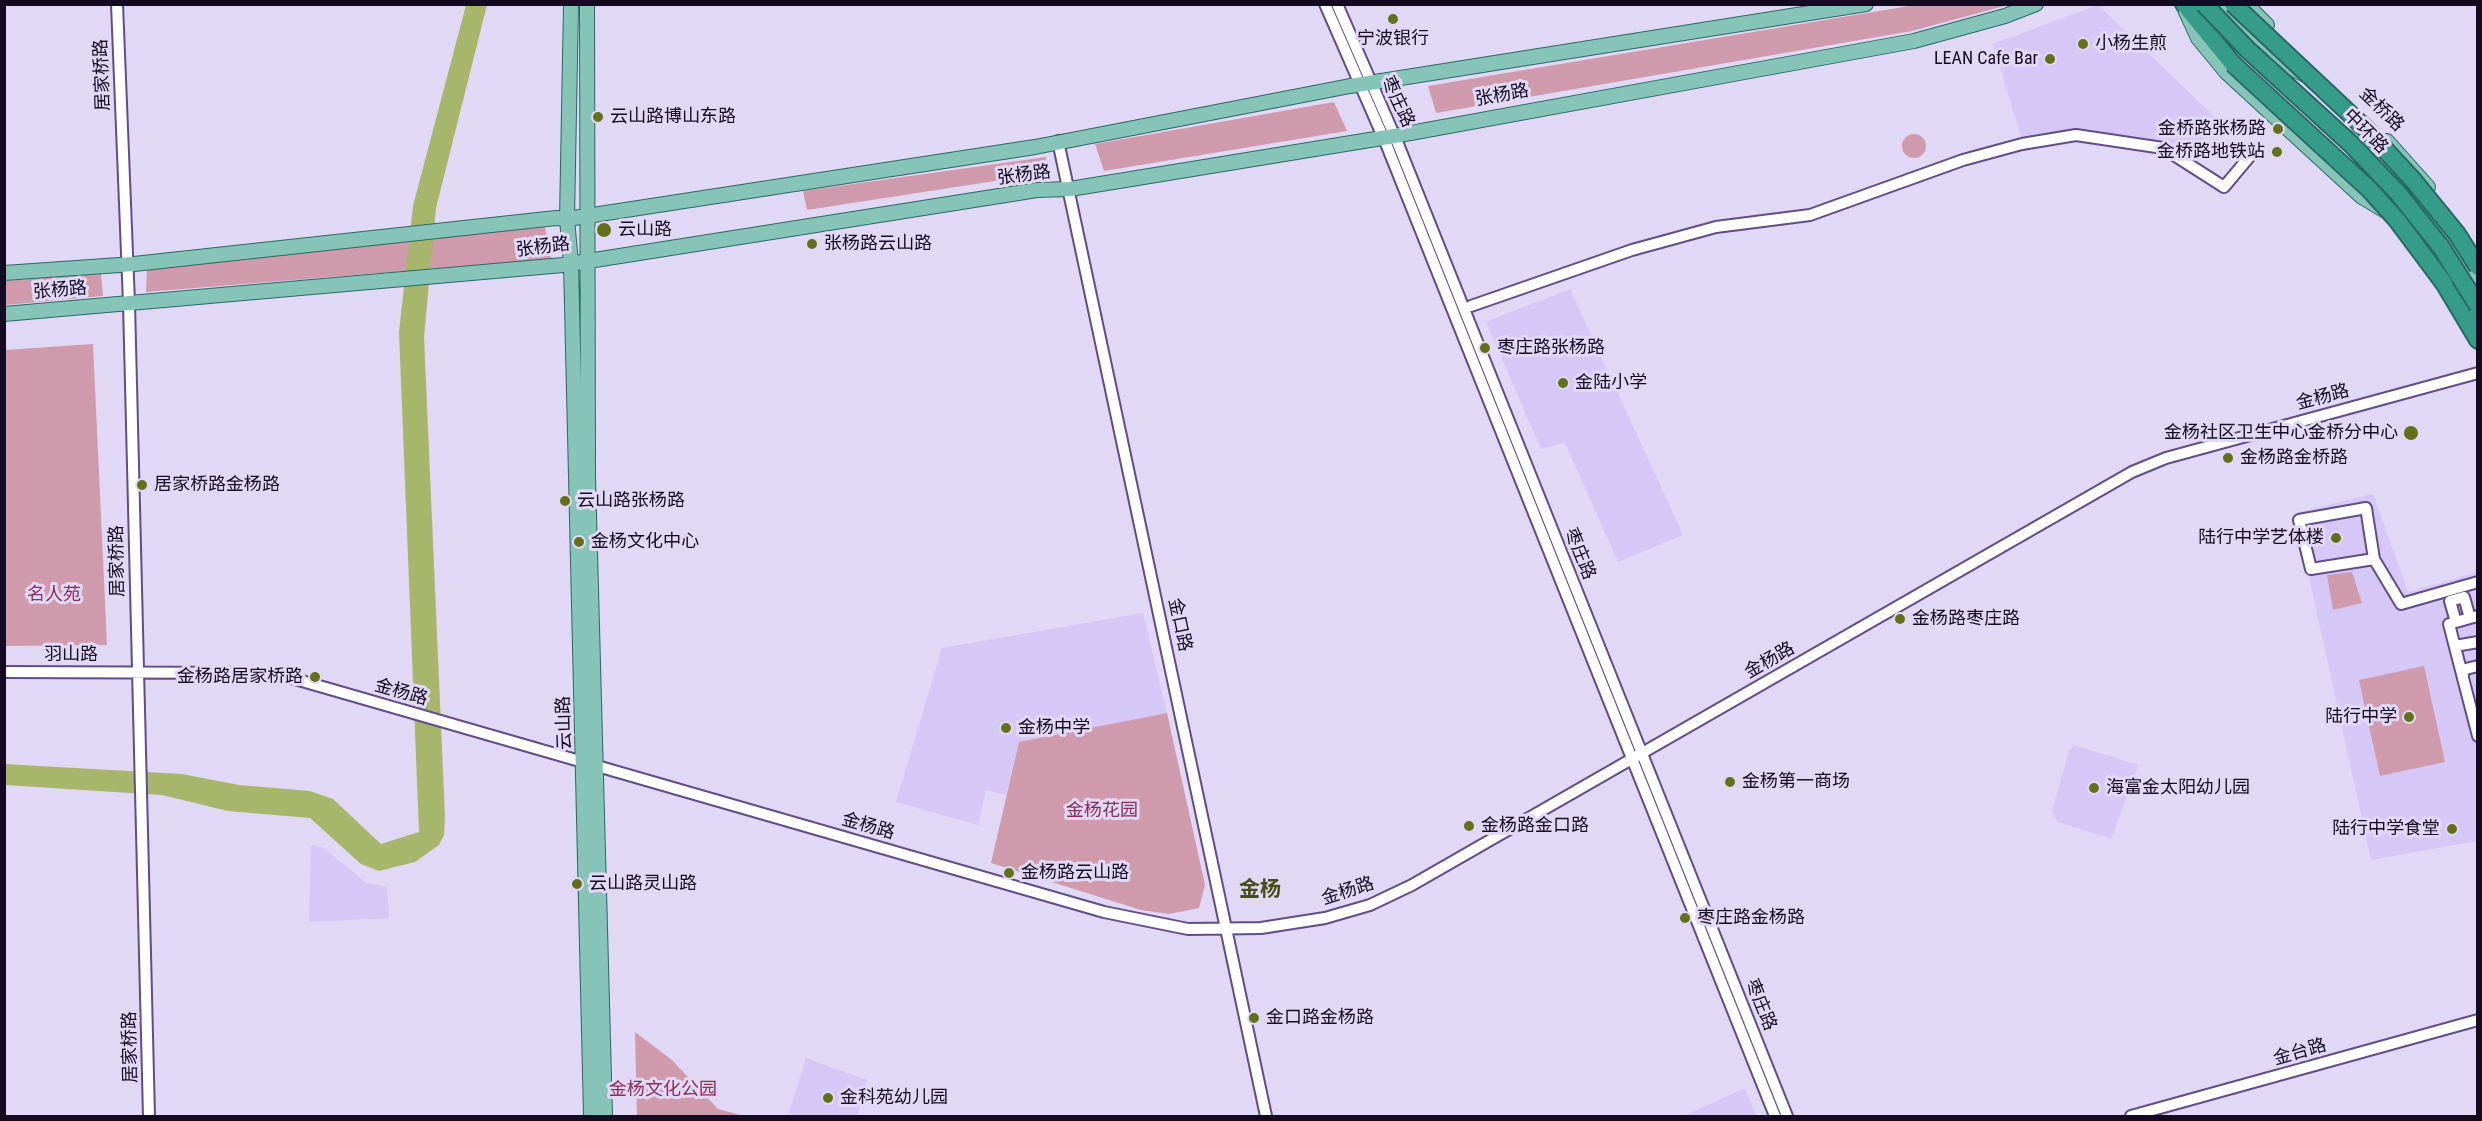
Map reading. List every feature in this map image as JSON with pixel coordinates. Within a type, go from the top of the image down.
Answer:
[{"type":"highway","points":[[2184,4],[2234,64],[2338,159],[2397,220],[2444,283],[2478,340]]},
{"type":"highway","name":"中环路","points":[[2204,4],[2248,50],[2351,144],[2416,214],[2441,247],[2478,306]]},
{"type":"highway","name":"中环路","points":[[2233,4],[2382,146],[2457,234],[2478,267]]},
{"type":"highway","points":[[2416,214],[2478,322]]},
{"type":"main road","name":"云山路","points":[[571,4],[567,219],[571,263],[605,1116]]},
{"type":"main road","name":"云山路","points":[[587,4],[586,261],[591,1116]]},
{"type":"main road","name":"张杨路","points":[[4,273],[126,264],[556,218],[567,219],[1035,147],[1364,84],[1866,4]]},
{"type":"main road","name":"张杨路","points":[[4,314],[571,263],[1037,190],[1070,189],[1389,136],[1914,41],[2005,16],[2036,4]]},
{"type":"main road","points":[[2184,4],[2243,52],[2381,185],[2450,242],[2478,285]]},
{"type":"main road","points":[[2184,4],[2198,39],[2226,72],[2362,197],[2383,210],[2416,214]]},
{"type":"main road","points":[[2217,4],[2272,57],[2334,89]]},
{"type":"main road","name":"金桥路","points":[[2246,4],[2411,165],[2461,227],[2478,253]]},
{"type":"main road","points":[[2327,132],[2364,144],[2416,214],[2434,254],[2478,327]]},
{"type":"main road","points":[[2381,185],[2416,214]]},
{"type":"street","name":"居家桥路","points":[[117,4],[129,303],[149,1116]]},
{"type":"street","name":"枣庄路","points":[[1325,4],[1389,136],[1637,757],[1775,1116]]},
{"type":"street","name":"枣庄路","points":[[1337,4],[1364,84]]},
{"type":"street","points":[[1471,306],[1632,250],[1716,227],[1810,215],[1963,160],[2022,144],[2076,135],[2163,148],[2224,186],[2250,156],[2242,149]]},
{"type":"street","name":"金口路","points":[[1058,141],[1266,1116]]},
{"type":"street","name":"金杨路","points":[[138,672],[261,673],[288,677],[1104,912],[1188,929],[1228,931],[1314,920],[1370,905],[1412,885],[2132,472],[2166,458],[2478,373]]},
{"type":"street","points":[[2374,559],[2311,569],[2299,520],[2366,508],[2374,559],[2401,604],[2478,582]]},
{"type":"street","points":[[2456,622],[2450,601],[2464,597],[2474,617],[2449,624],[2462,670],[2473,695],[2477,732]]},
{"type":"street","points":[[2455,646],[2478,642]]},
{"type":"street","points":[[2462,670],[2478,666]]},
{"type":"street","name":"羽山路","points":[[4,672],[138,672]]},
{"type":"street","name":"枣庄路","points":[[1637,757],[1787,1116]]},
{"type":"street","name":"金台路","points":[[2131,1116],[2478,1020]]},
{"type":"shaded area","points":[[466,5],[487,5],[436,208],[424,337],[445,817],[444,835],[439,845],[415,862],[379,871],[361,864],[310,818],[228,811],[162,795],[5,785],[4,764],[182,774],[239,785],[310,791],[333,799],[381,844],[419,832],[399,332],[413,206]]},
{"type":"shaded area","points":[[2098,5],[2220,122],[2189,156],[2163,146],[2083,132],[2024,147],[1993,44]]},
{"type":"shaded area","name":"金陆小学","points":[[1570,289],[1683,535],[1618,562],[1565,443],[1541,449],[1486,322]]},
{"type":"shaded area","name":"陆行中学","points":[[2373,494],[2408,592],[2477,572],[2477,841],[2371,860],[2295,513]]},
{"type":"shaded area","name":"金杨中学","points":[[1143,613],[1167,713],[1019,742],[1006,795],[986,790],[978,825],[896,802],[942,648]]},
{"type":"shaded area","name":"海富金太阳幼儿园","points":[[2074,745],[2138,765],[2111,839],[2058,822],[2052,811],[2069,751]]},
{"type":"shaded area","points":[[311,845],[322,847],[367,883],[387,887],[389,918],[309,922]]},
{"type":"shaded area","name":"金科苑幼儿园","points":[[806,1058],[867,1080],[857,1116],[788,1116]]},
{"type":"shaded area","points":[[1745,1088],[1756,1116],[1684,1116]]},
{"type":"green space","points":[[1921,4],[2008,5],[1912,31],[1436,113],[1428,86]]},
{"type":"green space","points":[[1334,102],[1347,131],[1104,171],[1095,144]]},
{"type":"green space","points":[[1914,134],[1923,137],[1926,146],[1923,155],[1914,158],[1905,155],[1902,146],[1905,137]]},
{"type":"green space","points":[[1046,157],[1047,173],[807,210],[803,191]]},
{"type":"green space","points":[[545,227],[551,259],[146,292],[147,266]]},
{"type":"green space","points":[[101,274],[103,296],[5,305],[5,281]]},
{"type":"green space","name":"名人苑","points":[[93,344],[107,645],[5,646],[5,350]]},
{"type":"green space","points":[[2352,572],[2362,603],[2333,610],[2327,575]]},
{"type":"green space","points":[[2424,666],[2445,762],[2380,776],[2359,680]]},
{"type":"green space","name":"金杨花园","points":[[1167,713],[1205,885],[1199,908],[1169,914],[1141,910],[991,863],[1019,742]]},
{"type":"green space","name":"金杨文化公园","points":[[635,1032],[672,1060],[718,1109],[744,1116],[637,1116]]},
{"type":"place","name":"宁波银行","points":[[1393,19]]},
{"type":"place","name":"小杨生煎","points":[[2083,44]]},
{"type":"place","name":"LEAN Cafe Bar","points":[[2050,59]]},
{"type":"place","name":"云山路博山东路","points":[[598,117]]},
{"type":"place","name":"金桥路张杨路","points":[[2278,129]]},
{"type":"place","name":"金桥路地铁站","points":[[2277,152]]},
{"type":"place","name":"云山路","points":[[604,230]]},
{"type":"place","name":"张杨路云山路","points":[[812,244]]},
{"type":"place","name":"枣庄路张杨路","points":[[1485,348]]},
{"type":"place","name":"金陆小学","points":[[1563,383]]},
{"type":"place","name":"金杨社区卫生中心金桥分中心","points":[[2411,433]]},
{"type":"place","name":"金杨路金桥路","points":[[2228,458]]},
{"type":"place","name":"居家桥路金杨路","points":[[142,485]]},
{"type":"place","name":"云山路张杨路","points":[[565,501]]},
{"type":"place","name":"陆行中学艺体楼","points":[[2336,538]]},
{"type":"place","name":"金杨文化中心","points":[[579,542]]},
{"type":"place","name":"金杨路枣庄路","points":[[1900,619]]},
{"type":"place","name":"金杨路居家桥路","points":[[315,677]]},
{"type":"place","name":"陆行中学","points":[[2409,717]]},
{"type":"place","name":"金杨中学","points":[[1006,728]]},
{"type":"place","name":"金杨第一商场","points":[[1730,782]]},
{"type":"place","name":"海富金太阳幼儿园","points":[[2094,788]]},
{"type":"place","name":"金杨路金口路","points":[[1469,826]]},
{"type":"place","name":"陆行中学食堂","points":[[2452,829]]},
{"type":"place","name":"金杨路云山路","points":[[1009,873]]},
{"type":"place","name":"云山路灵山路","points":[[577,884]]},
{"type":"place","name":"枣庄路金杨路","points":[[1685,918]]},
{"type":"place","name":"金口路金杨路","points":[[1254,1018]]},
{"type":"place","name":"金科苑幼儿园","points":[[828,1098]]},
{"type":"district","name":"金杨","points":[[1260,891]]}]
